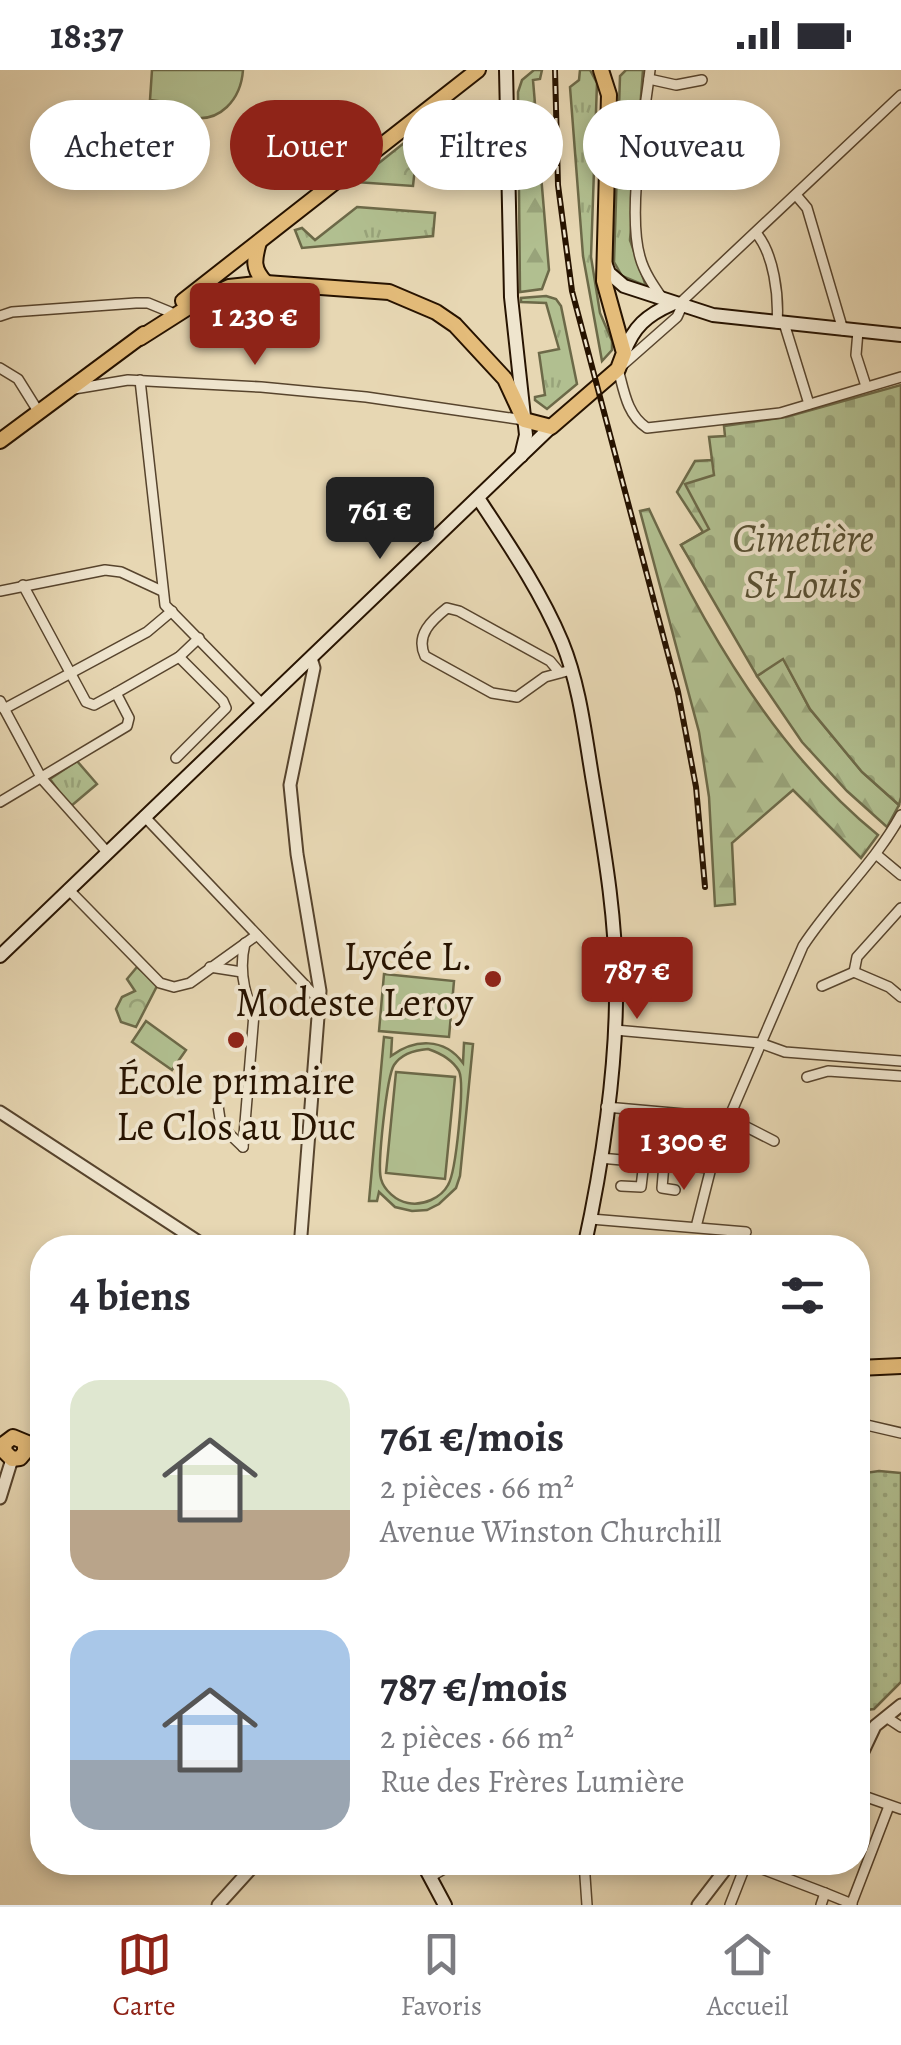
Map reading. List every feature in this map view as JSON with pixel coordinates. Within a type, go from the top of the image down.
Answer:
[{"type":"main road","points":[[140,338],[478,70]]},
{"type":"main road","points":[[506,70],[510,288],[526,445],[521,456]]},
{"type":"main road","points":[[601,70],[609,95]]},
{"type":"main road","points":[[612,70],[604,257],[607,296],[624,354]]},
{"type":"main road","points":[[259,242],[254,261],[257,274],[266,283]]},
{"type":"main road","points":[[604,257],[617,282],[702,312],[736,320],[901,335]]},
{"type":"main road","points":[[4,435],[140,338],[209,295],[229,287],[266,283],[389,292],[436,312],[455,325],[505,379],[524,420]]},
{"type":"main road","points":[[0,956],[551,427],[618,369],[638,325],[649,314],[674,304]]},
{"type":"main road","points":[[524,420],[551,427]]},
{"type":"main road","points":[[478,498],[544,602],[586,741],[612,910],[615,1030],[587,1235]]},
{"type":"main road","points":[[870,1367],[901,1366]]},
{"type":"main road","points":[[26,1444],[23,1456],[12,1459],[2,1442],[13,1437],[30,1445]]},
{"type":"main road","points":[[430,1877],[445,1905]]},
{"type":"street","points":[[702,80],[676,85],[649,75],[640,151],[637,239],[644,269],[674,304],[677,317],[618,369],[636,422],[646,428],[780,413],[901,376]]},
{"type":"street","points":[[674,304],[696,290],[901,95]]},
{"type":"street","points":[[796,195],[807,208],[843,330]]},
{"type":"street","points":[[756,233],[763,241],[778,298],[780,323],[809,404]]},
{"type":"street","points":[[696,290],[702,312]]},
{"type":"street","points":[[0,316],[136,303],[170,312]]},
{"type":"street","points":[[858,331],[856,356],[866,386]]},
{"type":"street","points":[[0,368],[18,380],[38,411]]},
{"type":"street","points":[[67,391],[117,380],[140,380],[323,392],[524,420]]},
{"type":"street","points":[[140,380],[165,605],[262,704]]},
{"type":"street","points":[[0,591],[105,570],[120,572],[162,591]]},
{"type":"street","points":[[23,585],[86,702],[94,705],[180,657],[199,638]]},
{"type":"street","points":[[448,608],[459,610],[565,671],[544,677],[517,697],[492,693],[425,656],[420,643],[426,629],[448,608]]},
{"type":"street","points":[[107,852],[42,779],[2,705],[147,632],[172,611]]},
{"type":"street","points":[[176,758],[226,708],[180,657]]},
{"type":"street","points":[[301,1235],[320,1001],[319,970],[290,785],[314,668],[311,658]]},
{"type":"street","points":[[298,670],[310,688]]},
{"type":"street","points":[[0,802],[127,726],[129,718],[116,693]]},
{"type":"street","points":[[696,1227],[710,1168],[729,1118],[803,946],[877,854],[901,815]]},
{"type":"street","points":[[144,816],[320,1001]]},
{"type":"street","points":[[877,854],[901,876]]},
{"type":"street","points":[[68,889],[160,983],[174,987],[190,984],[257,935]]},
{"type":"street","points":[[854,972],[857,957],[901,908]]},
{"type":"street","points":[[218,1106],[221,1126],[244,1148],[254,1014],[245,995],[242,972],[245,943]]},
{"type":"street","points":[[210,967],[242,972]]},
{"type":"street","points":[[822,986],[854,972],[890,987],[901,997]]},
{"type":"street","points":[[615,1030],[760,1043],[785,1052],[901,1061]]},
{"type":"street","points":[[807,1077],[828,1072],[901,1076]]},
{"type":"street","points":[[606,1107],[729,1118],[774,1141]]},
{"type":"street","points":[[0,1112],[188,1235]]},
{"type":"street","points":[[600,1158],[710,1168]]},
{"type":"street","points":[[621,1186],[641,1187],[644,1162]]},
{"type":"street","points":[[664,1164],[662,1188],[675,1190]]},
{"type":"street","points":[[590,1218],[746,1232]]},
{"type":"street","points":[[870,1426],[901,1433]]},
{"type":"street","points":[[0,1498],[12,1459]]},
{"type":"street","points":[[870,1733],[901,1705]]},
{"type":"street","points":[[886,1717],[901,1727]]},
{"type":"street","points":[[870,1799],[901,1809]]},
{"type":"street","points":[[870,1856],[889,1806]]},
{"type":"street","points":[[218,1905],[245,1875]]},
{"type":"street","points":[[430,1877],[433,1875]]},
{"type":"street","points":[[585,1875],[587,1905]]},
{"type":"street","points":[[698,1905],[721,1875]]},
{"type":"street","points":[[730,1905],[741,1875]]},
{"type":"street","points":[[777,1875],[852,1904],[863,1875]]},
{"type":"street","points":[[820,1905],[825,1893]]},
{"type":"green space","points":[[152,70],[243,70],[233,99],[210,117],[210,100],[150,100]]},
{"type":"green space","points":[[534,70],[542,70],[540,79],[533,80],[535,100],[518,100],[522,80]]},
{"type":"green space","points":[[580,70],[590,70],[597,83],[596,100],[583,100],[583,190],[593,190],[591,257],[600,313],[612,341],[612,350],[602,361],[583,256],[570,87],[579,80]]},
{"type":"green space","points":[[626,70],[643,70],[641,100],[619,100],[620,76]]},
{"type":"green space","points":[[403,144],[403,185],[383,184],[383,160]]},
{"type":"green space","points":[[519,190],[542,190],[549,270],[542,289],[520,292]]},
{"type":"green space","points":[[616,190],[634,190],[630,240],[646,286],[622,276],[614,262]]},
{"type":"green space","points":[[357,207],[435,213],[433,236],[302,248],[295,230],[302,228],[315,240]]},
{"type":"green space","points":[[521,298],[556,299],[561,306],[577,384],[547,409],[535,400],[545,395],[539,353],[559,349],[546,303],[521,302]]},
{"type":"green space","name":"Cimetière St Louis","points":[[901,385],[899,805],[862,772],[810,709],[783,659],[757,676],[681,545],[709,529],[685,484],[714,475],[709,437],[725,436],[724,426],[786,417]]},
{"type":"green space","points":[[712,457],[783,658],[810,709],[862,772],[899,805],[887,827],[802,742],[757,676],[763,672],[681,545],[703,532],[677,492],[695,461]]},
{"type":"green space","points":[[649,509],[693,597],[746,685],[807,766],[878,835],[861,858],[793,790],[732,843],[735,904],[715,906],[709,797],[699,732],[640,511]]},
{"type":"green space","points":[[77,761],[97,784],[70,807],[50,779]]},
{"type":"green space","points":[[137,967],[158,984],[136,1027],[121,1022],[116,1009],[122,997],[135,991],[127,979]]},
{"type":"green space","points":[[384,974],[454,981],[449,1037],[379,1031]]},
{"type":"green space","points":[[146,1021],[186,1050],[172,1070],[132,1042]]},
{"type":"green space","points":[[384,1037],[392,1038],[391,1056],[409,1046],[428,1043],[447,1049],[463,1063],[464,1043],[473,1044],[456,1188],[427,1210],[395,1207],[379,1192],[377,1201],[369,1201]],"holes":[[[428,1049],[445,1057],[459,1071],[460,1109],[448,1185],[436,1197],[414,1204],[399,1200],[385,1187],[380,1157],[394,1065],[405,1055]]]},
{"type":"green space","points":[[396,1072],[455,1077],[445,1179],[386,1173]]},
{"type":"green space","points":[[870,1472],[901,1473],[901,1682],[870,1710]]},
{"type":"railway","points":[[555,70],[558,185],[572,291],[678,692],[696,787],[705,887]]},
{"type":"place","name":"Lycée L. Modeste Leroy","points":[[493,979]]},
{"type":"place","name":"École primaire Le Clos au Duc","points":[[236,1040]]}]
